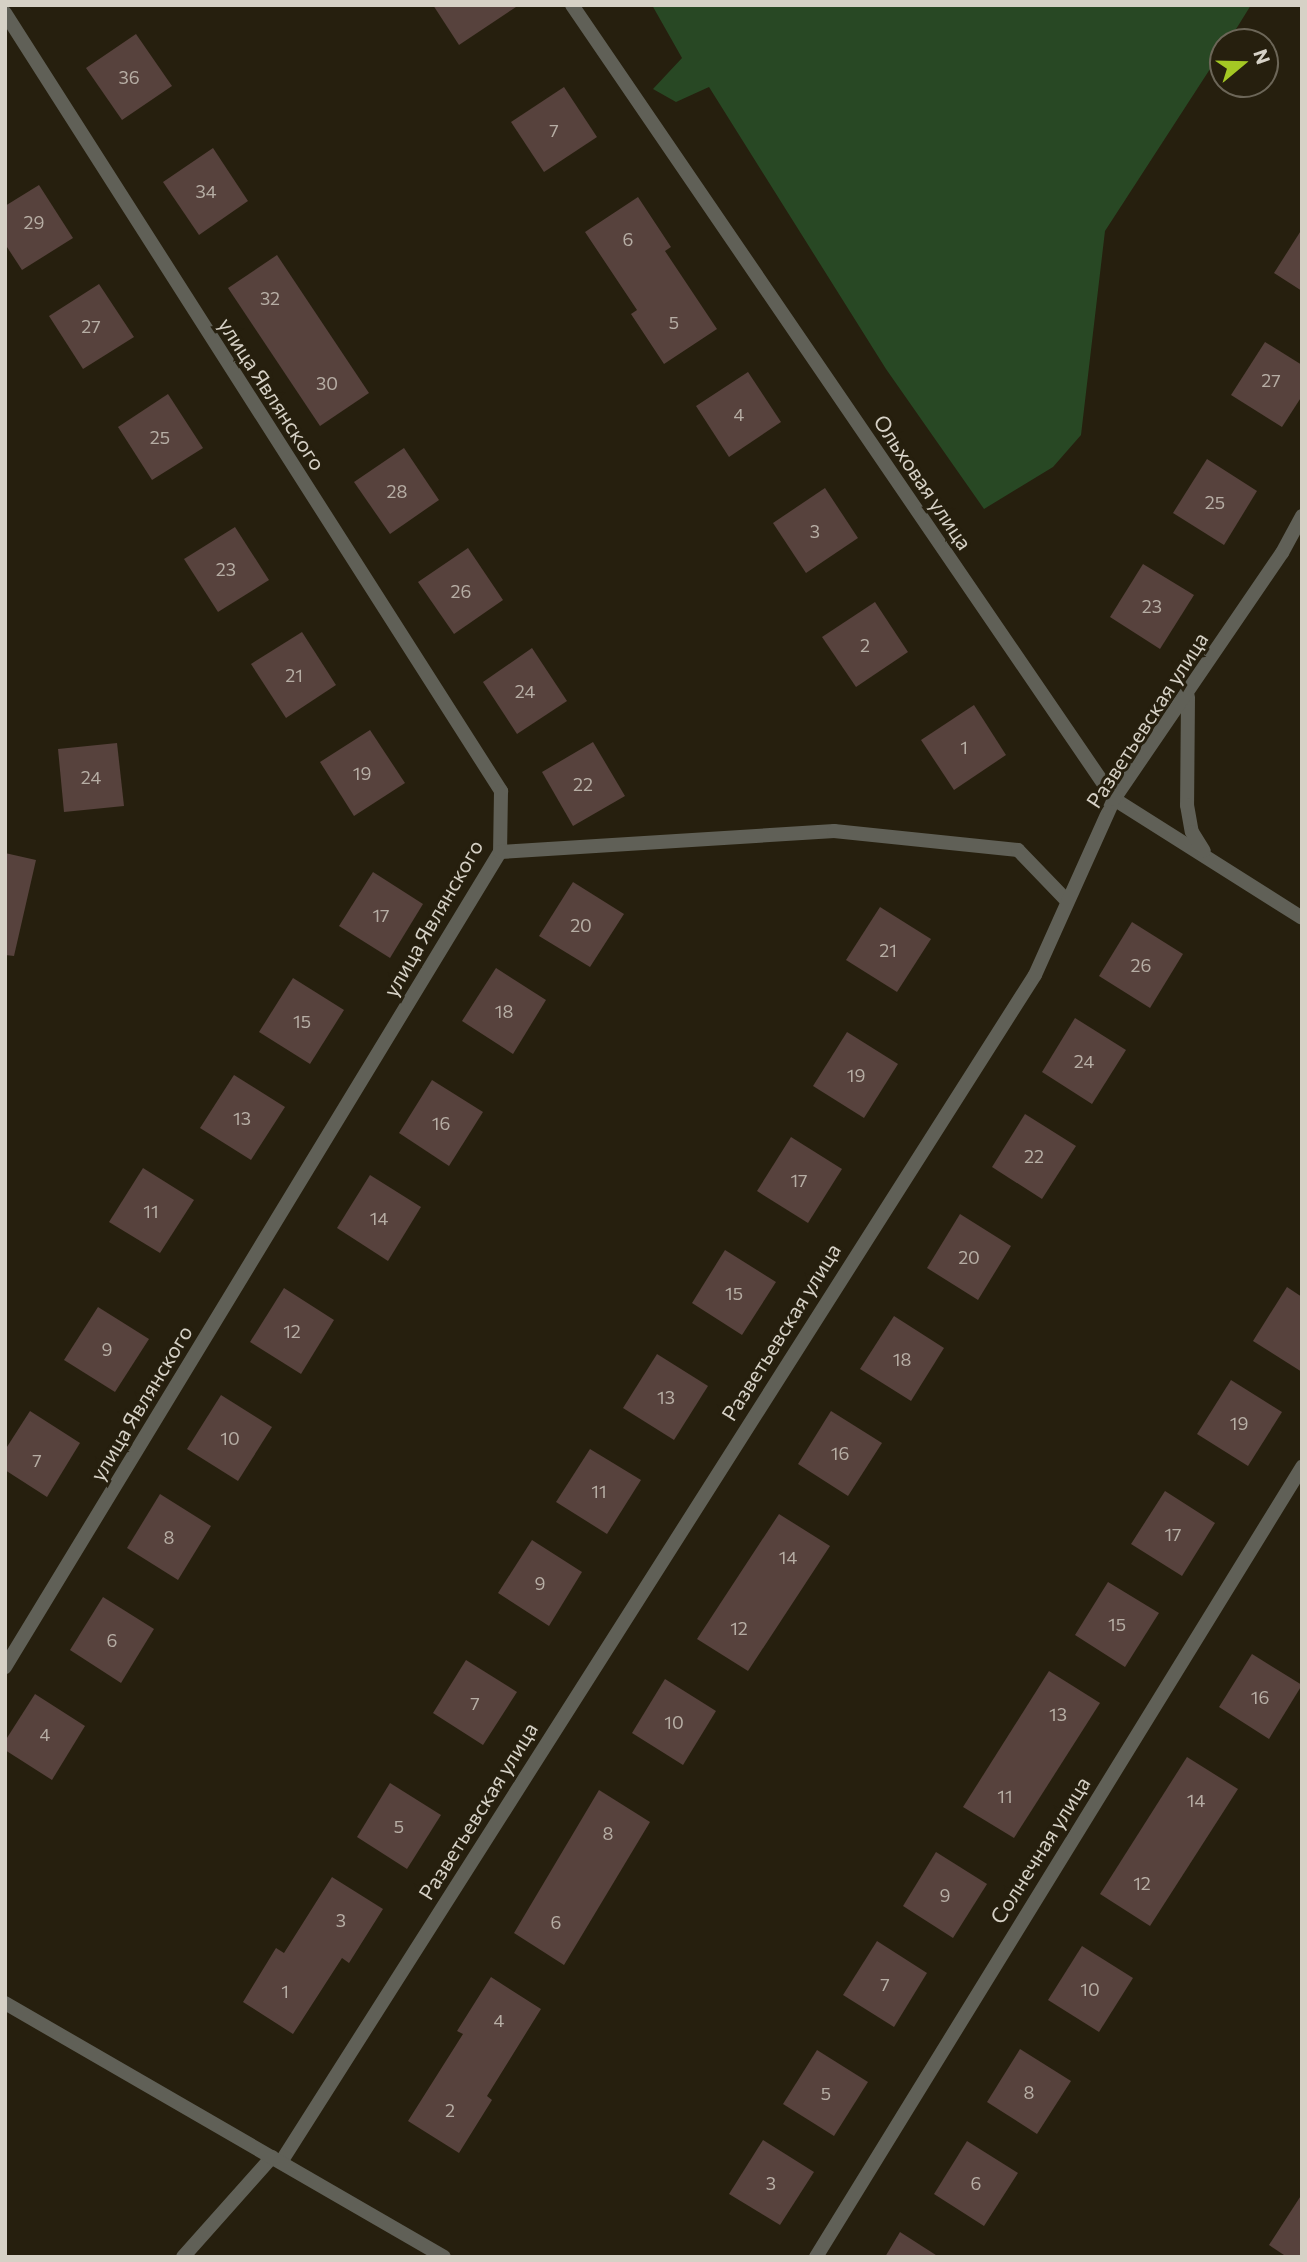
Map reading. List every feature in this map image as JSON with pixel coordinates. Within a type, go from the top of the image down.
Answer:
[{"type":"street","name":"Ольховая улица","points":[[572,5],[1114,799],[1207,855],[1302,918]]},
{"type":"street","name":"улица Являнского","points":[[5,13],[501,791],[500,852],[5,1667]]},
{"type":"street","name":"Разветьевская улица","points":[[183,2257],[276,2160],[1035,975],[1114,799],[1188,695],[1302,516]]},
{"type":"street","points":[[1188,695],[1187,805],[1192,832],[1207,855]]},
{"type":"street","points":[[500,852],[834,831],[1018,850],[1067,901]]},
{"type":"street","name":"Солнечная улица","points":[[816,2257],[1302,1467]]},
{"type":"street","points":[[5,2003],[444,2257]]},
{"type":"green space","points":[[652,5],[1251,5],[1237,28],[1209,28],[1209,71],[1105,231],[1081,435],[1053,467],[984,509],[886,369],[709,87],[676,102],[653,89],[682,58]]},
{"type":"building","points":[[433,5],[519,5],[459,45]]},
{"type":"building","points":[[136,34],[172,86],[122,120],[86,68]]},
{"type":"building","points":[[564,87],[597,137],[544,172],[511,122]]},
{"type":"building","points":[[213,148],[248,201],[199,235],[163,182]]},
{"type":"building","points":[[39,185],[73,238],[22,270],[5,244],[5,206]]},
{"type":"building","points":[[638,197],[671,247],[665,251],[717,329],[664,364],[631,314],[637,310],[585,232]]},
{"type":"building","points":[[1302,229],[1302,291],[1274,273]]},
{"type":"building","points":[[277,255],[369,393],[320,426],[228,288]]},
{"type":"building","points":[[99,284],[134,337],[83,369],[49,316]]},
{"type":"building","points":[[1265,342],[1302,365],[1302,396],[1282,427],[1231,395]]},
{"type":"building","points":[[748,372],[781,422],[729,457],[696,406]]},
{"type":"building","points":[[168,394],[203,448],[152,480],[118,427]]},
{"type":"building","points":[[404,448],[439,500],[390,534],[354,482]]},
{"type":"building","points":[[1207,459],[1257,491],[1224,545],[1173,513]]},
{"type":"building","points":[[825,488],[858,538],[806,573],[773,523]]},
{"type":"building","points":[[235,527],[269,580],[218,612],[184,559]]},
{"type":"building","points":[[468,548],[503,600],[454,634],[418,582]]},
{"type":"building","points":[[1143,564],[1194,595],[1160,649],[1110,617]]},
{"type":"building","points":[[875,602],[908,652],[856,687],[822,637]]},
{"type":"building","points":[[302,632],[336,685],[286,718],[251,664]]},
{"type":"building","points":[[532,648],[567,701],[517,734],[483,682]]},
{"type":"building","points":[[974,705],[1006,755],[954,790],[921,740]]},
{"type":"building","points":[[370,730],[405,783],[354,816],[320,762]]},
{"type":"building","points":[[593,742],[625,796],[573,826],[542,772]]},
{"type":"building","points":[[117,743],[124,806],[64,812],[58,749]]},
{"type":"building","points":[[5,853],[36,860],[14,956],[5,955]]},
{"type":"building","points":[[373,872],[423,904],[390,958],[339,926]]},
{"type":"building","points":[[573,882],[624,914],[590,967],[539,936]]},
{"type":"building","points":[[880,907],[931,939],[897,992],[846,960]]},
{"type":"building","points":[[1132,922],[1183,954],[1150,1008],[1099,976]]},
{"type":"building","points":[[496,968],[546,1000],[513,1054],[462,1021]]},
{"type":"building","points":[[293,978],[344,1010],[310,1064],[259,1032]]},
{"type":"building","points":[[1075,1018],[1126,1050],[1092,1104],[1042,1072]]},
{"type":"building","points":[[847,1032],[898,1064],[864,1118],[813,1086]]},
{"type":"building","points":[[234,1075],[285,1107],[251,1160],[200,1128]]},
{"type":"building","points":[[432,1080],[483,1112],[449,1166],[399,1133]]},
{"type":"building","points":[[1025,1114],[1076,1146],[1042,1199],[992,1167]]},
{"type":"building","points":[[791,1137],[842,1169],[808,1223],[757,1191]]},
{"type":"building","points":[[143,1168],[194,1200],[160,1253],[109,1222]]},
{"type":"building","points":[[370,1175],[421,1207],[388,1261],[337,1228]]},
{"type":"building","points":[[960,1214],[1011,1246],[978,1300],[927,1268]]},
{"type":"building","points":[[725,1250],[776,1282],[742,1335],[692,1303]]},
{"type":"building","points":[[1287,1287],[1302,1297],[1302,1372],[1253,1341]]},
{"type":"building","points":[[284,1288],[334,1320],[301,1374],[250,1342]]},
{"type":"building","points":[[98,1307],[149,1339],[115,1392],[64,1360]]},
{"type":"building","points":[[894,1316],[944,1348],[911,1401],[860,1369]]},
{"type":"building","points":[[657,1354],[708,1386],[674,1440],[623,1408]]},
{"type":"building","points":[[1231,1380],[1282,1412],[1248,1466],[1197,1434]]},
{"type":"building","points":[[221,1395],[272,1427],[238,1481],[187,1449]]},
{"type":"building","points":[[30,1411],[80,1443],[47,1497],[5,1470],[5,1450]]},
{"type":"building","points":[[831,1411],[882,1443],[848,1496],[798,1464]]},
{"type":"building","points":[[590,1449],[641,1480],[607,1534],[556,1502]]},
{"type":"building","points":[[1165,1491],[1215,1523],[1182,1576],[1131,1544]]},
{"type":"building","points":[[160,1494],[211,1526],[178,1580],[127,1548]]},
{"type":"building","points":[[779,1514],[830,1546],[748,1671],[697,1639]]},
{"type":"building","points":[[532,1540],[582,1572],[549,1626],[498,1593]]},
{"type":"building","points":[[1108,1582],[1159,1613],[1125,1667],[1075,1635]]},
{"type":"building","points":[[103,1597],[154,1629],[121,1683],[70,1650]]},
{"type":"building","points":[[1252,1654],[1302,1685],[1269,1739],[1219,1707]]},
{"type":"building","points":[[466,1660],[517,1692],[483,1745],[433,1713]]},
{"type":"building","points":[[1049,1671],[1100,1703],[1014,1838],[963,1807]]},
{"type":"building","points":[[665,1679],[716,1711],[683,1765],[632,1733]]},
{"type":"building","points":[[35,1694],[85,1726],[52,1780],[5,1750],[5,1741]]},
{"type":"building","points":[[1187,1757],[1238,1789],[1150,1926],[1100,1894]]},
{"type":"building","points":[[390,1783],[441,1815],[407,1869],[357,1837]]},
{"type":"building","points":[[599,1790],[650,1822],[564,1965],[514,1933]]},
{"type":"building","points":[[936,1852],[987,1884],[953,1938],[903,1906]]},
{"type":"building","points":[[332,1877],[383,1909],[349,1963],[342,1958],[293,2034],[243,2002],[276,1948],[284,1953]]},
{"type":"building","points":[[877,1941],[927,1973],[894,2027],[843,1995]]},
{"type":"building","points":[[1082,1946],[1133,1978],[1099,2032],[1048,2000]]},
{"type":"building","points":[[491,1977],[541,2009],[487,2096],[492,2100],[459,2153],[408,2121],[463,2034],[457,2031]]},
{"type":"building","points":[[1020,2049],[1071,2081],[1037,2134],[987,2102]]},
{"type":"building","points":[[817,2050],[868,2082],[834,2136],[783,2104]]},
{"type":"building","points":[[763,2140],[814,2172],[780,2225],[729,2194]]},
{"type":"building","points":[[967,2141],[1018,2173],[984,2226],[934,2194]]},
{"type":"building","points":[[1302,2194],[1302,2257],[1287,2257],[1269,2245]]},
{"type":"building","points":[[900,2232],[939,2257],[885,2257]]}]
